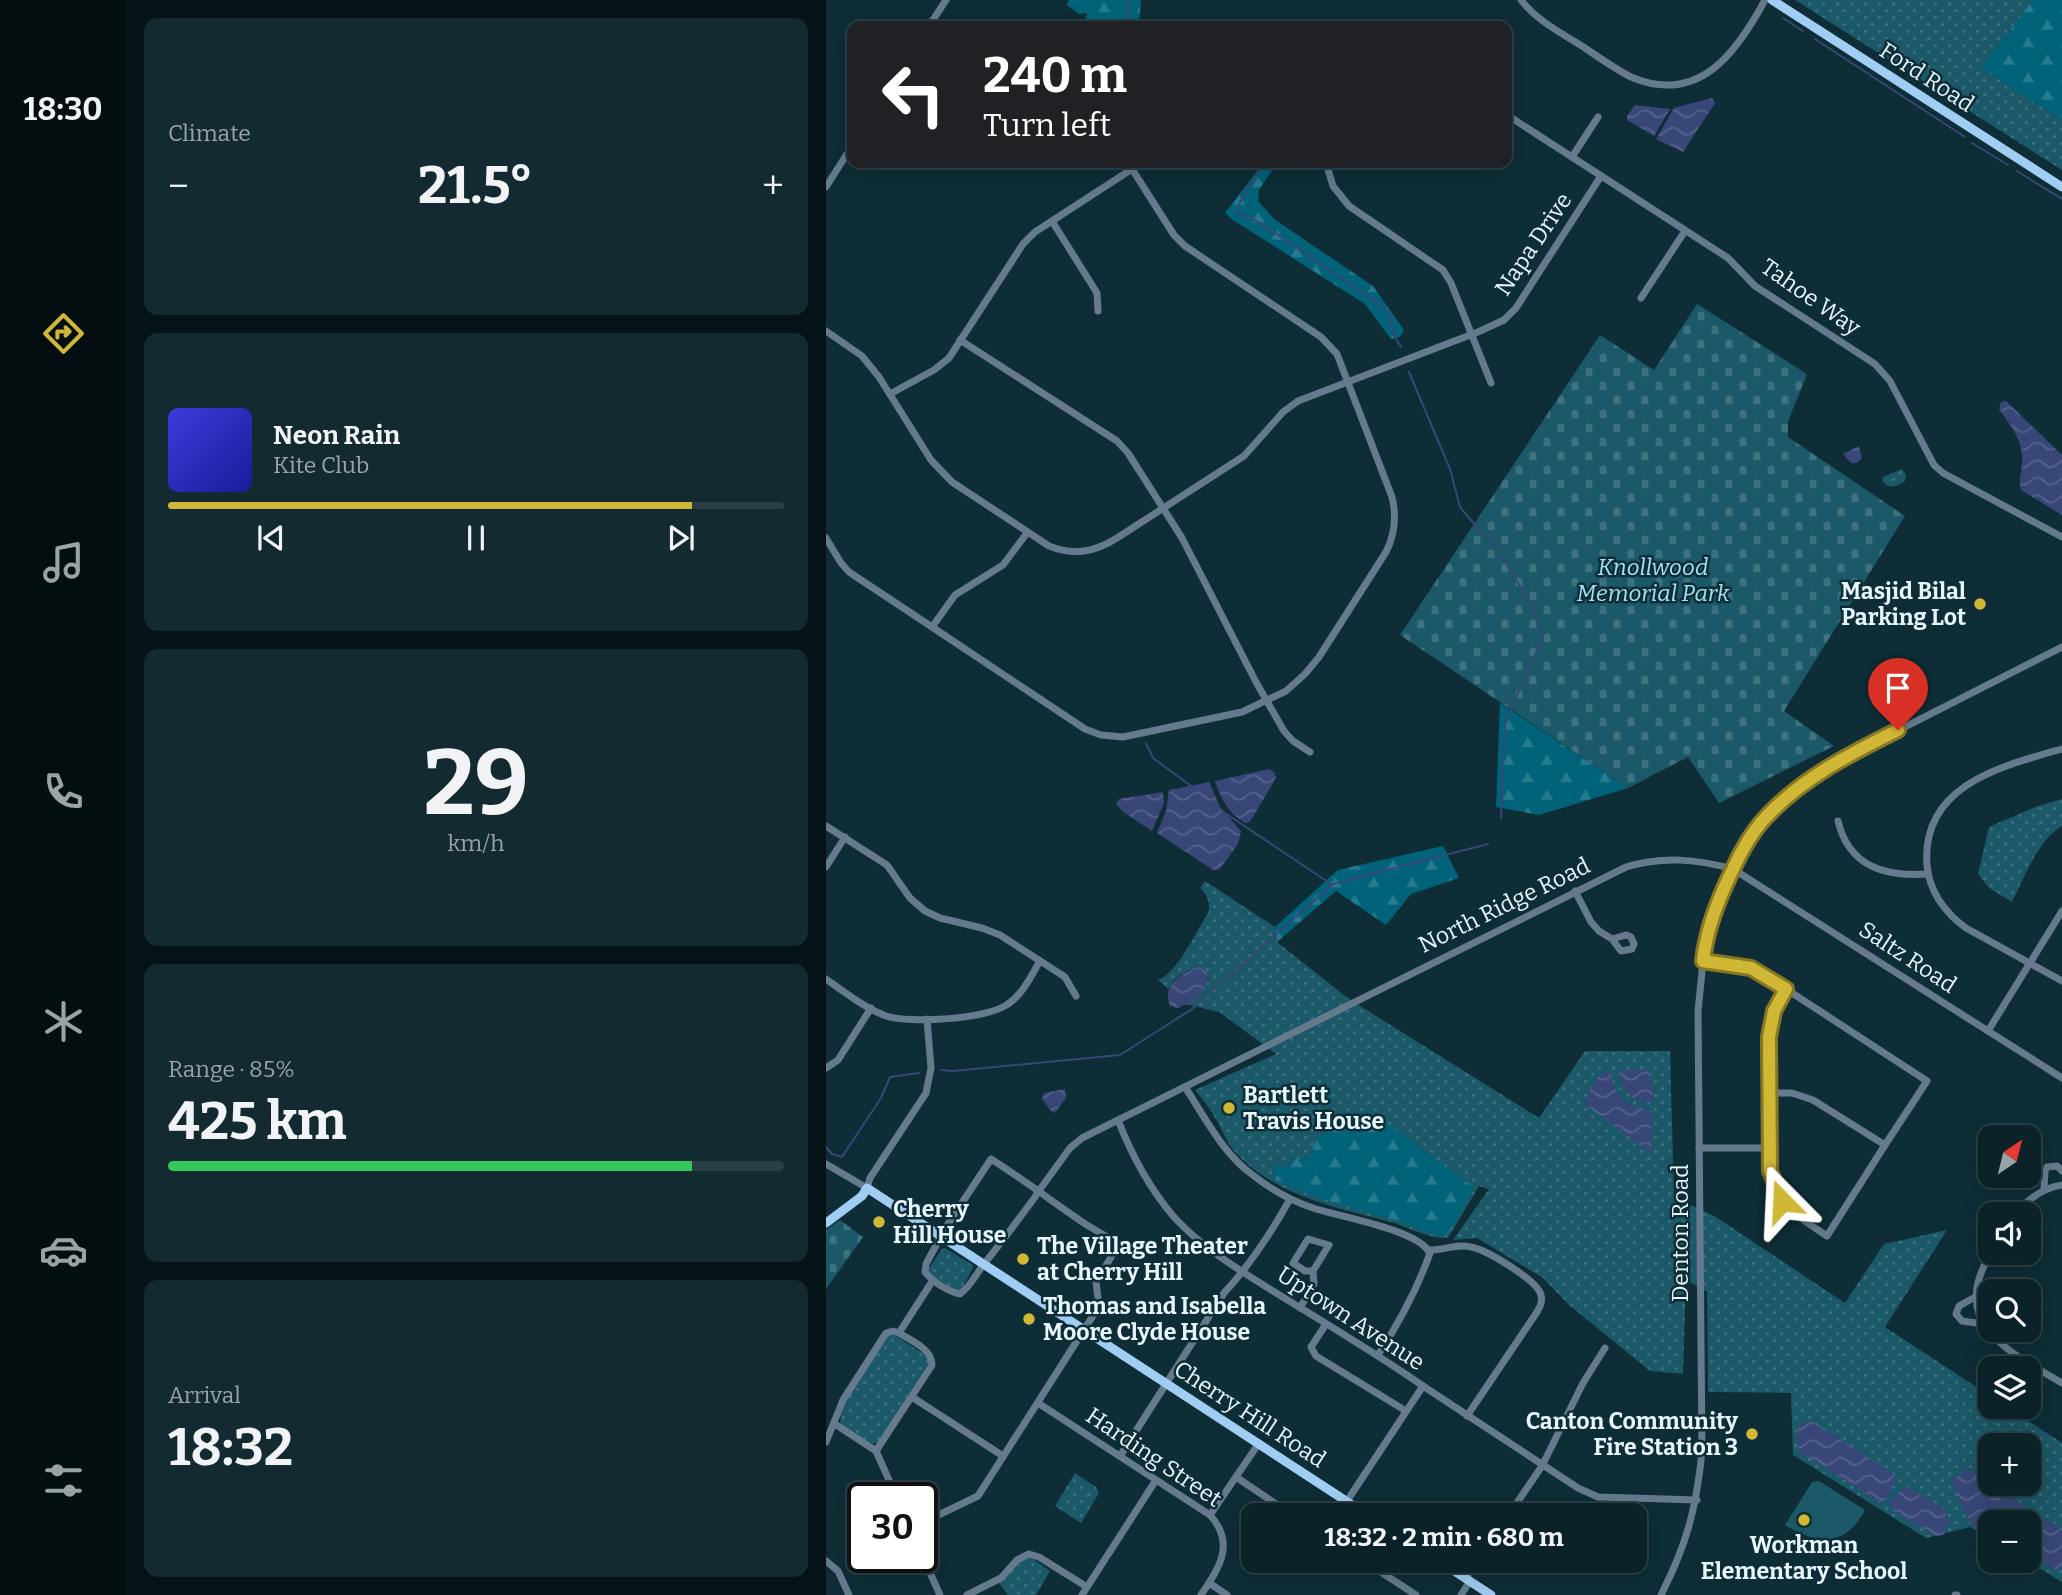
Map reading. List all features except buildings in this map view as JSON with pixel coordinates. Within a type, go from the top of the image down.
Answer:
[{"type":"main road","name":"Ford Road","points":[[1772,0],[2062,187]]},
{"type":"main road","points":[[826,1223],[862,1196],[867,1188]]},
{"type":"main road","name":"Cherry Hill Road","points":[[867,1188],[1350,1503]]},
{"type":"main road","points":[[1457,1573],[1491,1595]]},
{"type":"street","points":[[932,21],[946,0]]},
{"type":"street","points":[[1521,0],[1534,15],[1624,73],[1643,81],[1666,84],[1696,79],[1723,63],[1765,0]]},
{"type":"street","points":[[1572,157],[1598,117]]},
{"type":"street","name":"Tahoe Way","points":[[1512,118],[1728,258],[1755,286],[1880,369],[1927,454],[1943,473],[2062,537]]},
{"type":"street","points":[[826,187],[847,154]]},
{"type":"street","points":[[890,394],[941,365],[1023,244],[1035,232],[1127,168]]},
{"type":"street","points":[[826,538],[849,572],[1085,729],[1101,735],[1123,737],[1242,712],[1268,702],[1297,682],[1319,657],[1386,552],[1395,521],[1392,497],[1348,382],[1337,354],[1321,337],[1181,243],[1131,168]]},
{"type":"street","points":[[1328,168],[1333,186],[1349,206],[1443,270],[1451,283],[1490,383]]},
{"type":"street","name":"Napa Drive","points":[[826,331],[862,356],[890,394],[931,460],[952,482],[1027,533],[1057,549],[1087,551],[1106,545],[1244,456],[1289,407],[1305,397],[1412,358],[1504,320],[1516,308],[1601,176]]},
{"type":"street","points":[[1052,221],[1097,293],[1098,311]]},
{"type":"street","points":[[1641,298],[1685,231]]},
{"type":"street","points":[[960,340],[1117,442],[1128,453],[1200,570],[1284,731],[1293,741],[1310,752]]},
{"type":"street","points":[[932,627],[955,595],[1003,565],[1027,533]]},
{"type":"street","points":[[1733,869],[1767,815],[1825,768],[2062,647]]},
{"type":"street","points":[[2062,749],[1997,769],[1955,793],[1940,811],[1931,831],[1927,855],[1928,874],[1934,891],[1958,923],[2062,981]]},
{"type":"street","points":[[1838,821],[1841,835],[1849,850],[1862,860],[1893,873],[1928,874]]},
{"type":"street","points":[[826,826],[887,865],[910,898],[925,911],[940,918],[992,931],[1065,977],[1076,996]]},
{"type":"street","points":[[826,867],[845,837]]},
{"type":"street","name":"North Ridge Road","points":[[933,1280],[951,1292],[960,1294],[968,1288],[1076,1143],[1118,1120],[1626,867],[1664,859],[1693,860],[1733,869]]},
{"type":"street","name":"Denton Road","points":[[1661,1595],[1683,1550],[1697,1500],[1702,1452],[1698,1011],[1703,961],[1712,916],[1733,869]]},
{"type":"street","name":"Saltz Road","points":[[1733,869],[2062,1079]]},
{"type":"street","points":[[1575,891],[1591,922],[1612,939]]},
{"type":"street","points":[[1989,1031],[2062,911]]},
{"type":"street","points":[[826,979],[871,1008],[896,1018],[980,1016],[996,1011],[1019,994],[1040,961]]},
{"type":"street","points":[[1703,961],[1751,968],[1786,989],[1927,1081],[1827,1236],[1800,1218],[1782,1201],[1771,1178],[1769,1027],[1786,989]]},
{"type":"street","points":[[826,1068],[838,1060],[871,1008]]},
{"type":"street","points":[[867,1188],[870,1178],[926,1093],[931,1068],[927,1019]]},
{"type":"street","points":[[1185,1087],[1226,1151],[1254,1177],[1290,1199],[1314,1209],[1403,1235],[1425,1245],[1430,1253],[1410,1301],[1378,1355]]},
{"type":"street","points":[[1769,1093],[1804,1095],[1885,1145]]},
{"type":"street","name":"Uptown Avenue","points":[[1118,1120],[1139,1168],[1165,1206],[1196,1237],[1243,1272],[1378,1355],[1423,1386],[1347,1501]]},
{"type":"street","points":[[1699,1149],[1769,1148]]},
{"type":"street","points":[[899,1333],[933,1280],[925,1272],[926,1264],[991,1159],[1109,1239],[1116,1247],[1096,1282],[1096,1311],[978,1496],[938,1515]]},
{"type":"street","name":"Cherry Hill Road","points":[[826,1164],[867,1188]]},
{"type":"street","points":[[2044,1190],[2047,1167],[2057,1166],[2062,1171]]},
{"type":"street","points":[[2026,1202],[2044,1190],[2062,1185]]},
{"type":"street","points":[[1120,1456],[1224,1293],[1269,1236],[1290,1199]]},
{"type":"street","points":[[1300,1308],[1314,1284],[1313,1271],[1329,1245],[1308,1240],[1293,1263],[1305,1271],[1313,1271]]},
{"type":"street","points":[[1428,1250],[1458,1246],[1476,1248],[1537,1285],[1542,1297],[1541,1306],[1467,1416]]},
{"type":"street","points":[[1978,1301],[1984,1265]]},
{"type":"street","points":[[1977,1296],[1959,1306],[1956,1314],[1962,1321],[1978,1323]]},
{"type":"street","points":[[1326,1324],[1311,1347],[1316,1356],[1406,1411]]},
{"type":"street","points":[[826,1442],[843,1400],[886,1333],[899,1333],[932,1357],[932,1365],[876,1451]]},
{"type":"street","points":[[1999,1342],[2062,1383]]},
{"type":"street","points":[[1517,1503],[1542,1466],[1583,1383],[1605,1348]]},
{"type":"street","points":[[1423,1386],[1578,1489],[1598,1497],[1697,1500]]},
{"type":"street","points":[[912,1397],[1003,1457]]},
{"type":"street","name":"Harding Street","points":[[1038,1403],[1210,1515],[1221,1531],[1221,1563],[1201,1595]]},
{"type":"street","points":[[835,1424],[876,1451],[890,1482]]},
{"type":"street","points":[[1210,1515],[1259,1443]]},
{"type":"street","points":[[1236,1477],[1275,1503]]},
{"type":"street","points":[[1082,1595],[1156,1480]]},
{"type":"street","points":[[967,1595],[1001,1578],[1017,1560],[1029,1554],[1039,1557],[1087,1587]]},
{"type":"street","points":[[826,1561],[838,1571],[849,1595]]},
{"type":"street","points":[[930,1573],[940,1595]]},
{"type":"street","points":[[1382,1573],[1416,1595]]},
{"type":"street","points":[[1461,1595],[1471,1573]]},
{"type":"street","points":[[1209,1583],[1227,1595]]},
{"type":"green space","points":[[1069,0],[1141,0],[1139,21],[1085,21],[1087,13],[1079,14],[1067,5]]},
{"type":"green space","points":[[1795,0],[2062,0],[2062,170]]},
{"type":"green space","points":[[2033,0],[2062,0],[2062,120],[1981,68]]},
{"type":"green space","points":[[1274,168],[1259,190],[1258,201],[1274,219],[1373,286],[1404,330],[1400,337],[1391,339],[1365,304],[1225,213],[1258,170]]},
{"type":"green space","name":"Knollwood Memorial Park","points":[[1697,304],[1807,374],[1788,422],[1788,437],[1905,516],[1784,711],[1834,746],[1719,803],[1688,757],[1628,788],[1400,635],[1600,335],[1654,370]]},
{"type":"green space","points":[[1902,469],[1906,475],[1905,481],[1891,487],[1883,482],[1883,477]]},
{"type":"green space","points":[[1500,703],[1628,788],[1539,815],[1496,807]]},
{"type":"green space","points":[[2062,799],[2062,826],[2039,850],[2012,902],[1989,888],[1978,874],[1989,827],[2035,807]]},
{"type":"green space","points":[[1443,846],[1459,878],[1411,894],[1386,925],[1336,891],[1277,942],[1275,927],[1338,870]]},
{"type":"green space","points":[[1205,881],[1275,927],[1277,942],[1349,999],[1539,1118],[1585,1051],[1670,1051],[1674,1197],[1716,1217],[1845,1303],[1884,1244],[1947,1230],[1885,1327],[1978,1388],[1978,1419],[2025,1419],[2062,1443],[2062,1582],[2041,1569],[2041,1510],[1978,1510],[1978,1531],[1970,1527],[1926,1538],[1793,1455],[1791,1393],[1708,1392],[1707,1292],[1686,1280],[1683,1374],[1650,1371],[1569,1305],[1543,1278],[1477,1238],[1453,1240],[1489,1189],[1479,1186],[1448,1238],[1440,1238],[1306,1198],[1252,1167],[1233,1149],[1195,1090],[1276,1054],[1219,1012],[1185,1004],[1199,996],[1209,978],[1197,967],[1177,977],[1168,989],[1158,980],[1179,961],[1208,913],[1205,893],[1200,888]]},
{"type":"green space","points":[[1370,1111],[1475,1188],[1447,1235],[1429,1233],[1319,1198],[1273,1178],[1275,1164],[1285,1168],[1293,1160],[1309,1157],[1318,1137]]},
{"type":"green space","points":[[840,1220],[863,1237],[826,1289],[826,1230]]},
{"type":"green space","points":[[945,1248],[974,1266],[961,1290],[956,1291],[929,1274],[929,1268]]},
{"type":"green space","points":[[893,1334],[927,1356],[929,1362],[878,1443],[872,1444],[841,1425],[841,1416],[858,1380],[887,1336]]},
{"type":"green space","points":[[1075,1473],[1096,1487],[1099,1493],[1081,1523],[1055,1506]]},
{"type":"green space","points":[[1819,1481],[1865,1510],[1849,1531],[1839,1537],[1819,1539],[1785,1525],[1812,1482]]},
{"type":"green space","points":[[1032,1558],[1050,1571],[1036,1595],[1008,1595],[999,1583],[1018,1564]]},
{"type":"water","points":[[1712,98],[1715,103],[1683,152],[1656,139],[1674,108]]},
{"type":"water","points":[[1635,105],[1670,109],[1654,136],[1627,120]]},
{"type":"water","points":[[2006,401],[2062,455],[2062,515],[2021,490],[2022,453],[2015,433],[1999,409],[2001,402]]},
{"type":"water","points":[[1859,446],[1862,458],[1857,463],[1851,463],[1843,454]]},
{"type":"water","points":[[1269,769],[1274,772],[1276,778],[1250,822],[1245,823],[1226,805],[1215,781]]},
{"type":"water","points":[[1209,782],[1220,807],[1241,831],[1238,844],[1220,869],[1213,870],[1157,833],[1166,811],[1169,790]]},
{"type":"water","points":[[1163,792],[1164,803],[1152,831],[1123,812],[1116,804],[1119,799]]},
{"type":"water","points":[[1197,967],[1205,971],[1208,978],[1203,991],[1195,999],[1178,1008],[1170,1006],[1168,991],[1171,985]]},
{"type":"water","points":[[1622,1070],[1647,1070],[1651,1074],[1653,1102],[1634,1098],[1626,1091],[1620,1080],[1619,1073]]},
{"type":"water","points":[[1611,1072],[1615,1088],[1623,1099],[1636,1107],[1652,1111],[1651,1151],[1584,1104],[1597,1078],[1602,1073]]},
{"type":"water","points":[[1065,1089],[1066,1098],[1055,1113],[1051,1111],[1042,1099],[1044,1093]]},
{"type":"water","points":[[1811,1421],[1893,1473],[1896,1479],[1886,1500],[1880,1502],[1799,1452],[1796,1433],[1800,1424]]},
{"type":"water","points":[[1967,1469],[1978,1476],[1978,1496],[2009,1496],[2031,1510],[1978,1510],[1978,1528],[1971,1524],[1950,1481]]},
{"type":"water","points":[[1905,1486],[1943,1508],[1950,1521],[1943,1535],[1937,1536],[1893,1511],[1889,1503]]},
{"type":"water","points":[[2041,1517],[2062,1530],[2062,1565],[2058,1571],[2041,1562]]},
{"type":"waterway","points":[[1127,21],[1128,0]]},
{"type":"waterway","points":[[1783,18],[1803,31]]},
{"type":"waterway","points":[[1815,39],[1965,137]]},
{"type":"waterway","points":[[1972,143],[2008,165]]},
{"type":"waterway","points":[[1261,168],[1240,202],[1238,214],[1259,222],[1386,309],[1390,315],[1393,334],[1401,347]]},
{"type":"waterway","points":[[2017,171],[2062,199]]},
{"type":"waterway","points":[[1409,372],[1450,469],[1460,507],[1479,530],[1490,537],[1496,547]]},
{"type":"waterway","points":[[1501,555],[1532,606],[1543,634],[1505,724],[1501,818]]},
{"type":"waterway","points":[[1146,743],[1153,758],[1191,786]]},
{"type":"waterway","points":[[1222,811],[1331,884]]},
{"type":"waterway","points":[[941,1070],[1120,1055],[1192,1009],[1333,884],[1488,844]]},
{"type":"waterway","points":[[826,1147],[832,1154],[842,1157],[881,1098],[890,1077],[919,1073]]},
{"type":"place","name":"Masjid Bilal Parking Lot","points":[[1980,604]]},
{"type":"place","name":"Bartlett Travis House","points":[[1229,1108]]},
{"type":"place","name":"Cherry Hill House","points":[[879,1222]]},
{"type":"place","name":"The Village Theater at Cherry Hill","points":[[1023,1259]]},
{"type":"place","name":"Thomas and Isabella Moore Clyde House","points":[[1029,1319]]},
{"type":"place","name":"Canton Community Fire Station 3","points":[[1752,1434]]},
{"type":"place","name":"Workman Elementary School","points":[[1804,1520]]},
{"type":"route","points":[[1782,1201],[1770,1171],[1769,1027],[1786,989],[1751,968],[1703,961],[1712,916],[1740,855],[1767,815],[1832,764],[1898,730]]}]
